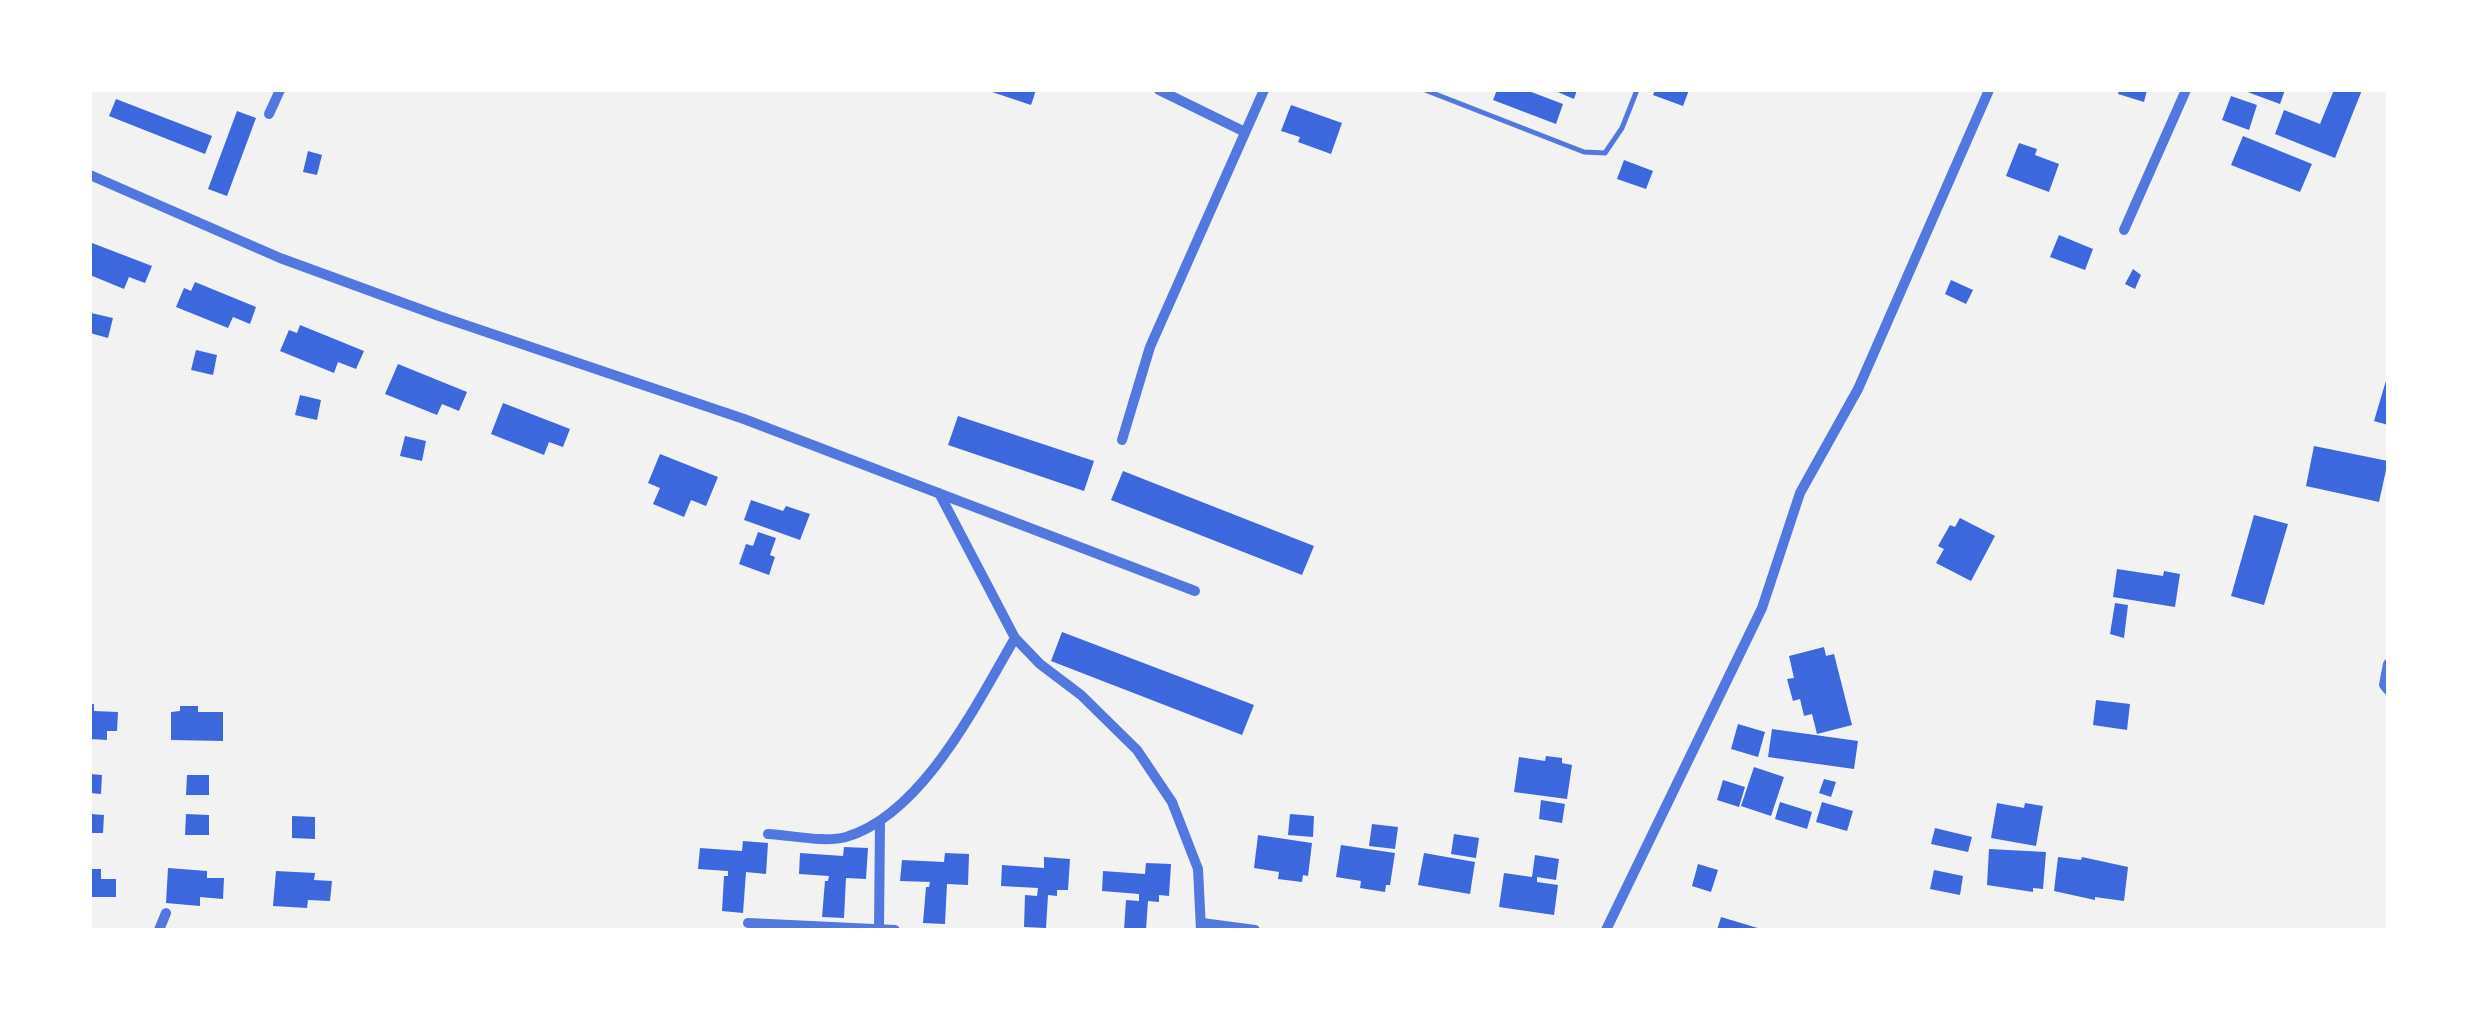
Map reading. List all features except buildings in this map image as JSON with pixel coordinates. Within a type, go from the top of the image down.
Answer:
[{"type":"street","points":[[269,114],[280,90]]},
{"type":"street","points":[[1159,90],[1246,132]]},
{"type":"street","points":[[1122,440],[1150,347],[1264,90]]},
{"type":"street","points":[[1606,930],[1762,608],[1800,493],[1858,389],[1990,90]]},
{"type":"street","points":[[2124,230],[2186,90]]},
{"type":"street","points":[[90,175],[280,258],[744,418],[1195,592]]},
{"type":"street","points":[[939,493],[1015,638],[1137,750],[1172,802],[1198,868],[1202,927],[1255,930]]},
{"type":"street","points":[[768,834],[843,838],[880,822],[951,748],[1015,638]]},
{"type":"street","points":[[2388,664],[2384,685],[2388,690]]},
{"type":"street","points":[[879,928],[880,822]]},
{"type":"street","points":[[159,930],[166,913]]},
{"type":"street","points":[[748,922],[895,930]]},
{"type":"lane","points":[[1425,90],[1584,152],[1605,152],[1622,128],[1637,90]]}]
